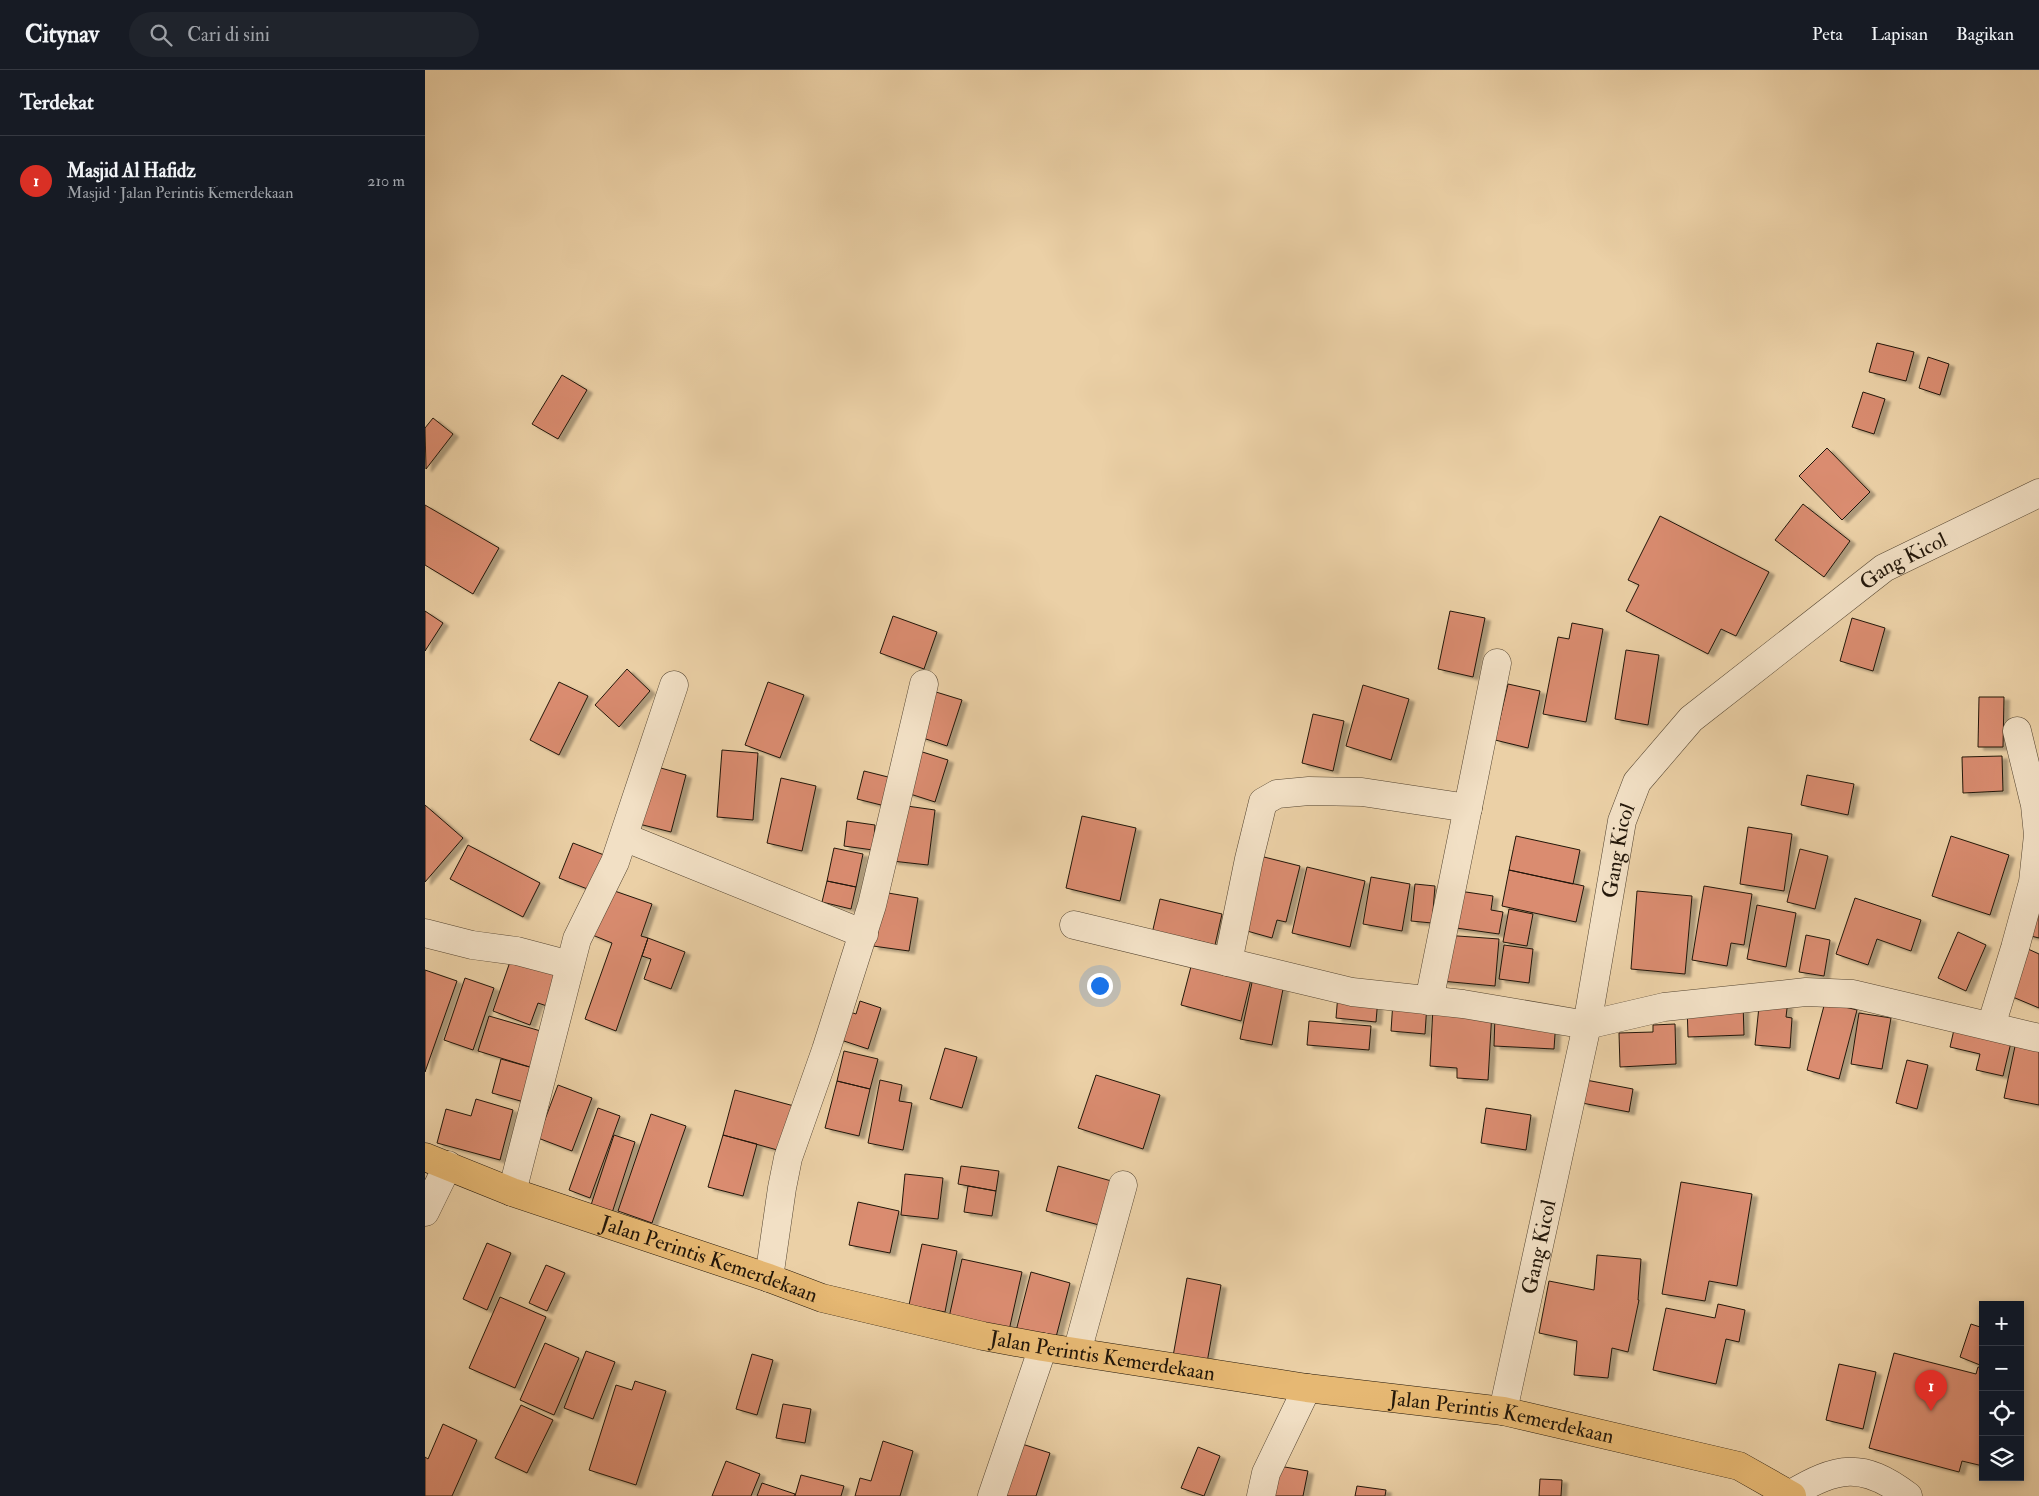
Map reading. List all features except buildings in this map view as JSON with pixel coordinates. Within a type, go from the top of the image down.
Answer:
[{"type":"main road","name":"Jalan Perintis Kemerdekaan","points":[[436,1161],[512,1192],[769,1278],[822,1298],[983,1336],[1043,1347],[1307,1388],[1503,1411],[1739,1466],[1792,1495]]},
{"type":"street","name":"Gang Kicol","points":[[1503,1411],[1587,1024],[1622,821],[1637,782],[1691,719],[1884,568],[2039,493]]},
{"type":"street","points":[[1429,1001],[1497,663]]},
{"type":"street","points":[[769,1278],[788,1158],[826,1050],[873,905],[924,684]]},
{"type":"street","points":[[512,1192],[577,939],[615,862],[674,685]]},
{"type":"street","points":[[1991,1026],[2033,882],[2038,835],[2035,805],[2017,731]]},
{"type":"street","points":[[1227,962],[1263,802],[1277,794],[1309,791],[1362,792],[1468,808]]},
{"type":"street","points":[[623,837],[864,934]]},
{"type":"street","points":[[1074,925],[1352,992],[1587,1024],[1664,1007],[1806,992],[1853,994],[2039,1038]]},
{"type":"street","points":[[425,933],[471,944],[517,951],[570,965]]},
{"type":"street","points":[[425,1212],[436,1161]]},
{"type":"street","points":[[1077,1352],[1123,1186]]},
{"type":"street","points":[[992,1496],[1043,1347]]},
{"type":"street","points":[[1261,1496],[1266,1474],[1307,1388]]},
{"type":"street","points":[[1792,1495],[1817,1479],[1851,1471],[1870,1475],[1894,1485],[1908,1496]]},
{"type":"place","name":"Masjid Al Hafidz","points":[[1931,1411]]}]
